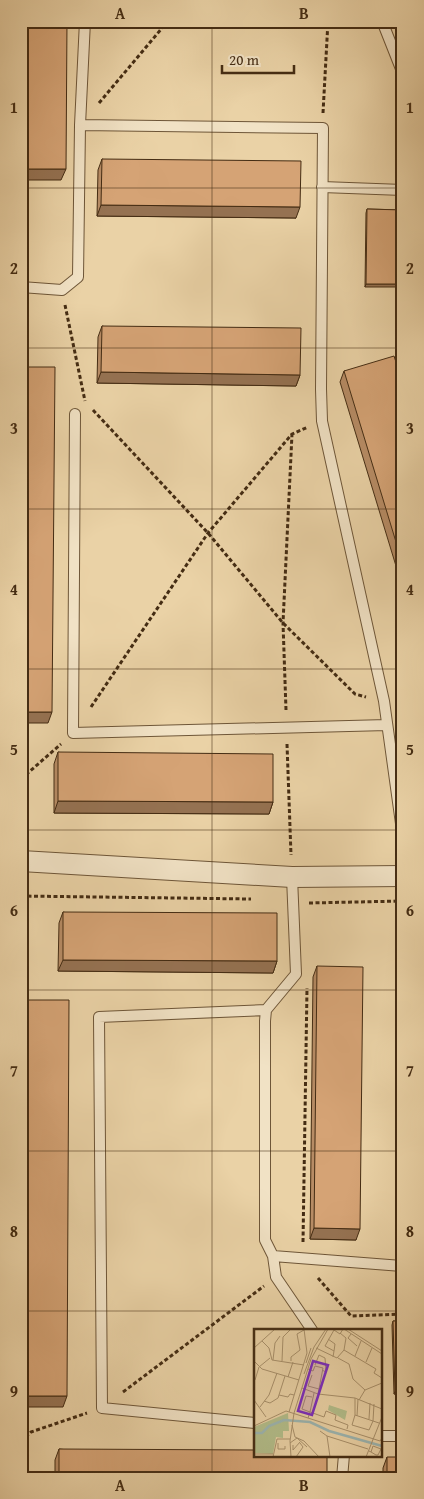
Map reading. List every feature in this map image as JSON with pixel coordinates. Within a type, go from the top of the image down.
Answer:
[{"type":"street","points":[[21,862],[292,877],[403,876]]},
{"type":"lane","points":[[21,287],[62,290],[78,277],[80,125],[85,21]]},
{"type":"lane","points":[[382,21],[403,74]]},
{"type":"lane","points":[[80,125],[323,128],[322,421],[384,701],[403,838]]},
{"type":"lane","points":[[322,187],[403,190]]},
{"type":"lane","points":[[75,414],[73,733],[387,725]]},
{"type":"lane","points":[[292,877],[296,974],[266,1010],[265,1021],[265,1240],[273,1256],[276,1277],[311,1329]]},
{"type":"lane","points":[[254,1422],[102,1408],[99,1017],[266,1010]]},
{"type":"lane","points":[[273,1256],[402,1266]]},
{"type":"lane","points":[[382,1436],[403,1436]]},
{"type":"lane","points":[[342,1478],[344,1456]]},
{"type":"path","points":[[80,125],[168,21]]},
{"type":"path","points":[[323,128],[328,21]]},
{"type":"path","points":[[62,290],[85,402]]},
{"type":"path","points":[[92,409],[208,533],[283,623],[355,694],[384,701]]},
{"type":"path","points":[[21,779],[73,733],[208,533],[292,434],[322,421]]},
{"type":"path","points":[[292,434],[283,623],[292,877]]},
{"type":"path","points":[[21,896],[254,899]]},
{"type":"path","points":[[308,912],[308,903],[403,901]]},
{"type":"path","points":[[307,982],[303,1259],[350,1316],[403,1314]]},
{"type":"path","points":[[21,1442],[31,1432],[102,1408],[276,1277]]},
{"type":"building","points":[[21,21],[67,21],[66,169],[21,169]]},
{"type":"building","points":[[102,159],[301,161],[300,207],[101,205]]},
{"type":"building","points":[[367,209],[403,210],[403,284],[366,284]]},
{"type":"building","points":[[102,326],[301,328],[300,375],[101,372]]},
{"type":"building","points":[[394,356],[403,384],[403,565],[344,371]]},
{"type":"building","points":[[21,367],[55,367],[52,712],[21,712]]},
{"type":"building","points":[[58,752],[273,754],[273,802],[58,801]]},
{"type":"building","points":[[63,912],[277,913],[277,961],[63,960]]},
{"type":"building","points":[[317,966],[363,967],[360,1229],[314,1228]]},
{"type":"building","points":[[21,1000],[69,1000],[67,1396],[21,1396]]},
{"type":"building","points":[[393,1321],[403,1321],[403,1391],[395,1391]]},
{"type":"building","points":[[59,1449],[254,1450],[254,1456],[327,1456],[327,1478],[59,1478]]},
{"type":"building","points":[[387,1457],[403,1457],[403,1478],[387,1478]]}]
